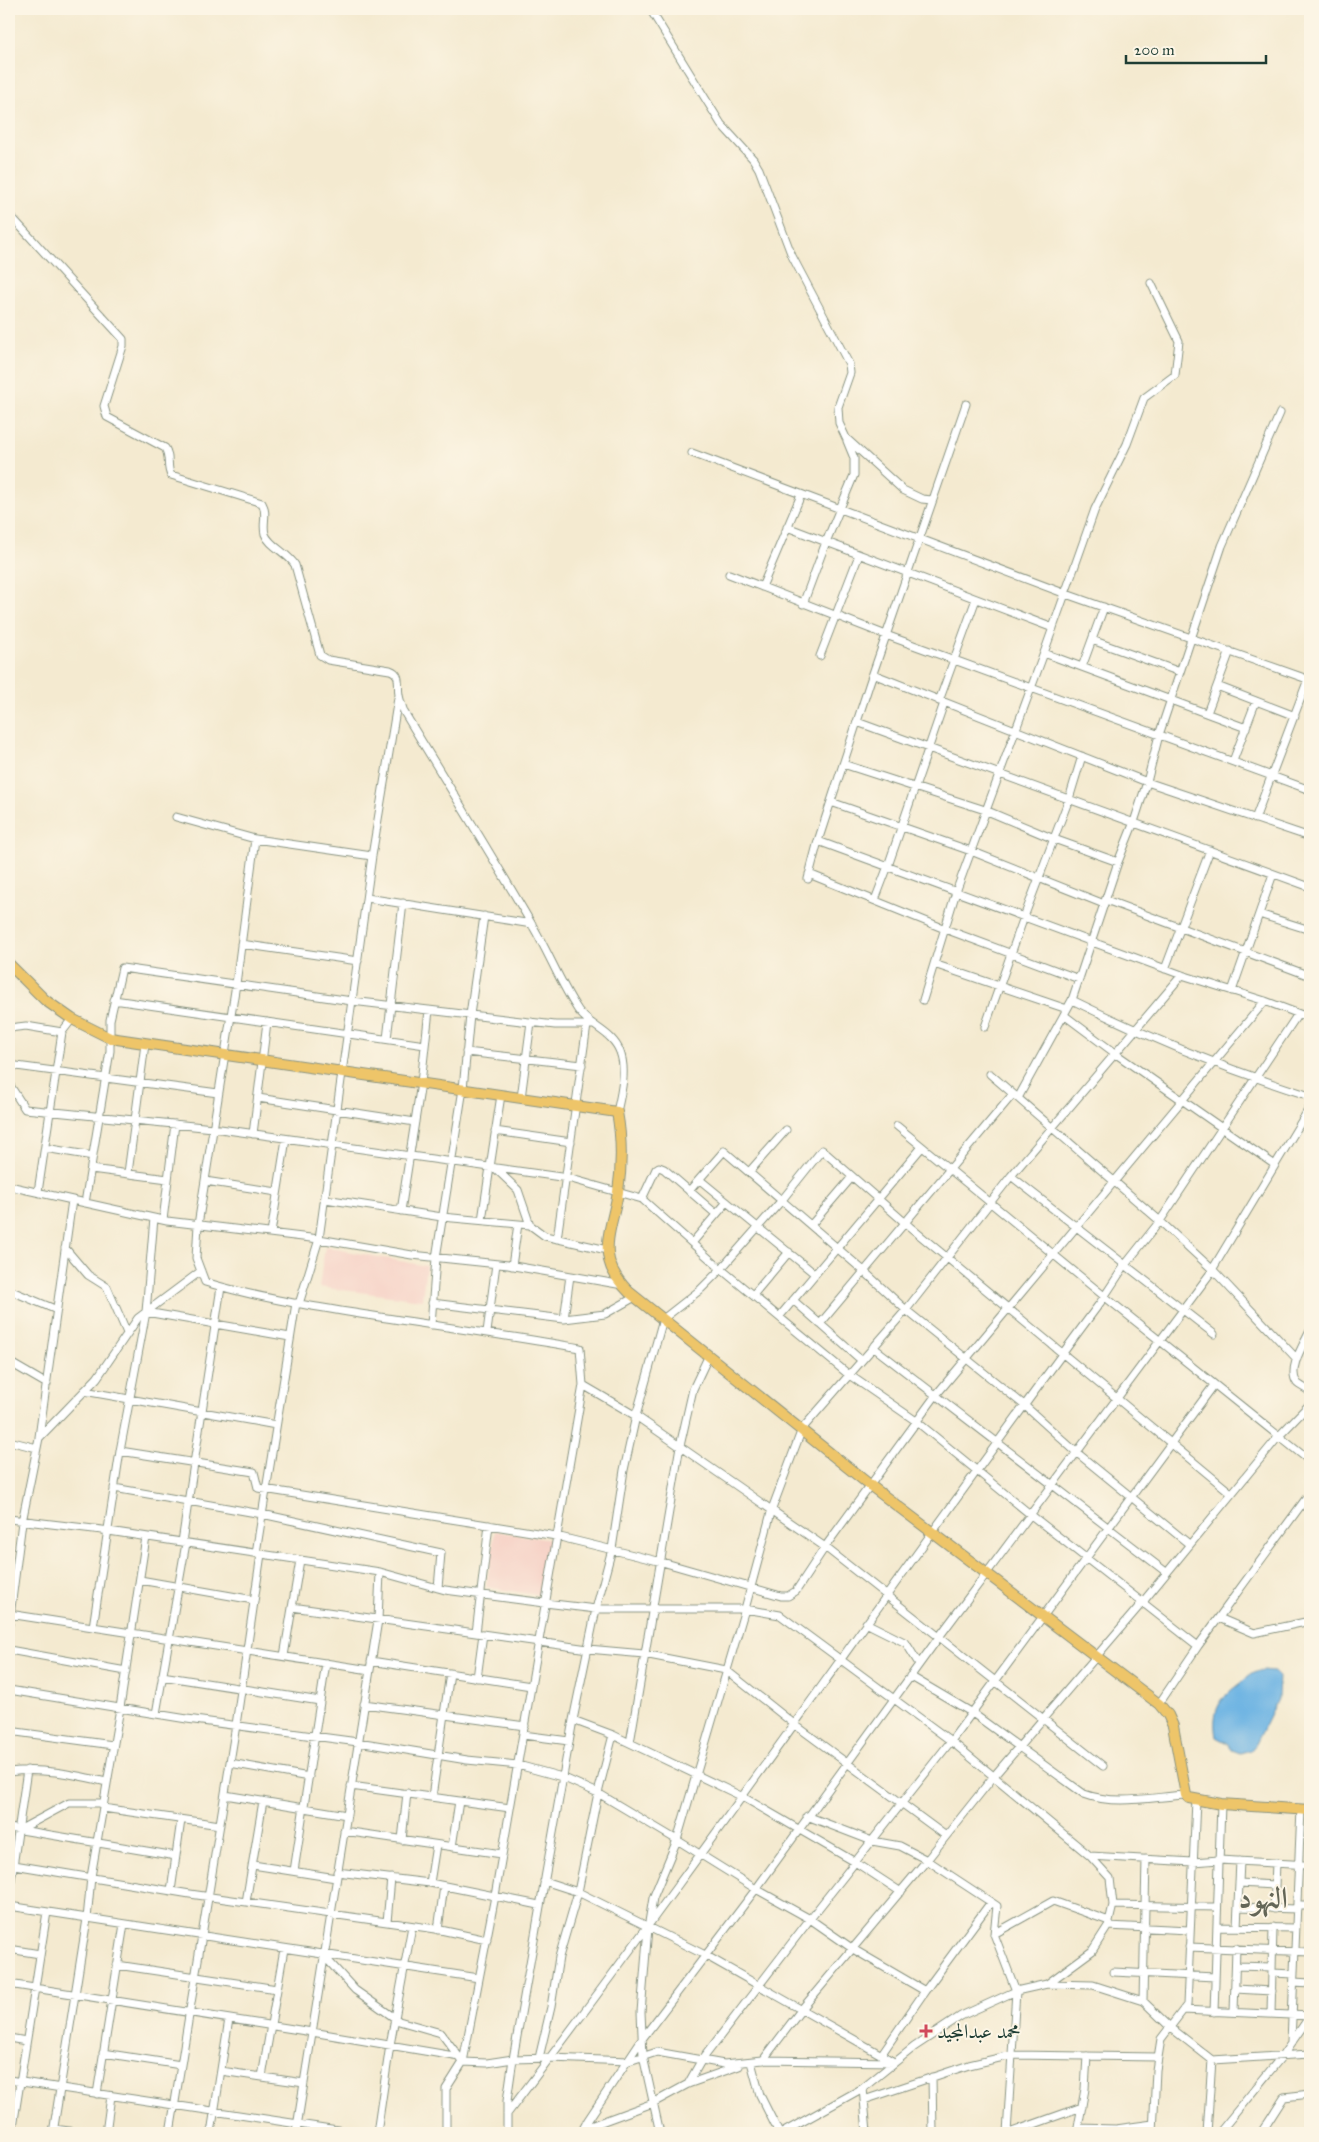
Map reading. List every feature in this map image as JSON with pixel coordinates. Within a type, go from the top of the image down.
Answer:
[{"type":"highway","points":[[9,964],[45,1000],[72,1019],[110,1038],[617,1112],[622,1150],[618,1192],[608,1250],[611,1268],[622,1285],[871,1486],[933,1531],[1159,1704],[1168,1715],[1173,1726],[1186,1795],[1196,1800],[1221,1804],[1305,1810]]},
{"type":"street","points":[[650,9],[721,124],[759,168],[792,256],[849,364],[850,372],[840,399],[838,415],[854,458],[855,469],[804,604]]},
{"type":"street","points":[[9,214],[123,339],[123,346],[104,406],[107,417],[165,448],[169,455],[169,472],[171,475],[214,490],[258,500],[262,503],[265,509],[265,536],[274,546],[288,554],[295,565],[320,655],[325,659],[394,672],[398,678],[399,695],[372,856],[319,1239],[298,1304],[290,1337],[262,1514],[254,1600],[236,1725],[170,2133]]},
{"type":"street","points":[[923,1000],[956,892],[998,774],[1032,688],[1095,509],[1127,444],[1144,398],[1175,375],[1179,341],[1151,283]]},
{"type":"street","points":[[966,404],[843,764],[818,841],[809,877],[875,900],[1079,979]]},
{"type":"street","points":[[820,1324],[950,1169],[1016,1096],[1072,1000],[1118,862],[1134,822],[1159,735],[1222,546],[1280,413]]},
{"type":"street","points":[[846,438],[904,490],[917,497],[932,500]]},
{"type":"street","points":[[692,454],[1104,608],[1310,678],[1255,818]]},
{"type":"street","points":[[762,587],[801,495]]},
{"type":"street","points":[[788,527],[1053,628]]},
{"type":"street","points":[[820,656],[859,555]]},
{"type":"street","points":[[728,574],[886,635],[1310,790]]},
{"type":"street","points":[[875,900],[902,827],[954,660],[976,599]]},
{"type":"street","points":[[1082,667],[1104,608]]},
{"type":"street","points":[[1092,640],[1180,672]]},
{"type":"street","points":[[1207,713],[1230,651]]},
{"type":"street","points":[[1044,653],[1246,728]]},
{"type":"street","points":[[873,674],[1147,782],[1310,838]]},
{"type":"street","points":[[1217,686],[1295,716]]},
{"type":"street","points":[[399,695],[404,712],[532,924],[578,1010],[589,1025],[557,1239]]},
{"type":"street","points":[[1233,761],[1256,701]]},
{"type":"street","points":[[857,722],[1310,887]]},
{"type":"street","points":[[985,1027],[1069,799],[1082,756]]},
{"type":"street","points":[[843,764],[985,810],[1054,839],[1118,862]]},
{"type":"street","points":[[831,802],[971,851],[1039,878],[1246,951],[1310,976]]},
{"type":"street","points":[[176,817],[255,839],[372,856]]},
{"type":"street","points":[[255,839],[236,984],[198,1225],[196,1258],[205,1282],[298,1304],[580,1348],[582,1385],[532,1686],[479,1978],[461,2060],[446,2089],[446,2133]]},
{"type":"street","points":[[818,841],[1165,969],[1265,1001],[1310,1018]]},
{"type":"street","points":[[1165,969],[1210,850]]},
{"type":"street","points":[[1232,991],[1273,874]]},
{"type":"street","points":[[367,898],[532,924]]},
{"type":"street","points":[[387,1039],[403,903]]},
{"type":"street","points":[[1259,914],[1310,930]]},
{"type":"street","points":[[430,1325],[436,1258],[463,1089],[470,1015],[484,916]]},
{"type":"street","points":[[241,944],[358,961]]},
{"type":"street","points":[[934,964],[1000,986],[1065,1012],[1116,1054],[1275,1165]]},
{"type":"street","points":[[85,1203],[110,1051],[110,1020],[122,968],[391,1006],[532,1022],[589,1025],[604,1032],[616,1042],[621,1054],[622,1088],[617,1112]]},
{"type":"street","points":[[660,2133],[643,2056],[641,2012],[648,1928],[653,1898],[678,1840],[772,1509],[802,1429],[848,1374],[906,1310],[989,1202],[1182,975]]},
{"type":"street","points":[[114,1000],[425,1045]]},
{"type":"street","points":[[1072,1000],[1135,1031],[1212,1063],[1310,1096]]},
{"type":"street","points":[[120,1451],[254,1472],[258,1488],[266,1490],[556,1536],[662,1562],[782,1596],[788,1596],[796,1591],[825,1547],[936,1395],[1265,1001]]},
{"type":"street","points":[[402,1211],[421,1083],[429,1010]]},
{"type":"street","points":[[507,2115],[648,1928],[840,1658],[1125,1265],[1160,1221],[1298,1014]]},
{"type":"street","points":[[38,1192],[62,1032],[72,1019]]},
{"type":"street","points":[[253,1134],[267,1022]]},
{"type":"street","points":[[521,1098],[532,1022]]},
{"type":"street","points":[[9,1028],[26,1026],[62,1032]]},
{"type":"street","points":[[128,1173],[145,1044]]},
{"type":"street","points":[[466,1052],[582,1065]]},
{"type":"street","points":[[9,1065],[218,1092]]},
{"type":"street","points":[[990,1074],[1160,1221],[1213,1270],[1297,1358]]},
{"type":"street","points":[[9,1084],[25,1109],[213,1128],[492,1167],[566,1178],[642,1199],[721,1269],[848,1374],[916,1421],[1031,1515],[1198,1646]]},
{"type":"street","points":[[482,1220],[492,1167],[501,1095]]},
{"type":"street","points":[[258,1098],[415,1122]]},
{"type":"street","points":[[582,2133],[588,2120],[642,2039],[756,1889],[846,1762],[1213,1270],[1310,1107]]},
{"type":"street","points":[[163,1220],[175,1124]]},
{"type":"street","points":[[897,1126],[1214,1385],[1310,1460]]},
{"type":"street","points":[[749,1172],[786,1130]]},
{"type":"street","points":[[495,1131],[571,1142]]},
{"type":"street","points":[[271,1234],[286,1139]]},
{"type":"street","points":[[779,1317],[922,1147]]},
{"type":"street","points":[[45,1148],[93,1156]]},
{"type":"street","points":[[689,1191],[724,1150],[864,1271],[906,1310],[1024,1405],[1076,1452],[1132,1495],[1189,1544]]},
{"type":"street","points":[[507,2133],[512,2058],[562,1777],[596,1609],[612,1549],[636,1416],[663,1319],[700,1290],[721,1269],[782,1200],[822,1150],[905,1223],[1172,1442],[1231,1493]]},
{"type":"street","points":[[492,1167],[518,1190],[530,1225]]},
{"type":"street","points":[[642,1199],[656,1169],[659,1167],[664,1169],[716,1214]]},
{"type":"street","points":[[91,1168],[168,1179]]},
{"type":"street","points":[[1011,1176],[1214,1334]]},
{"type":"street","points":[[811,1225],[852,1177]]},
{"type":"street","points":[[700,1180],[815,1274]]},
{"type":"street","points":[[205,1181],[277,1192]]},
{"type":"street","points":[[9,1186],[163,1220],[319,1239],[436,1258],[512,1266],[622,1285]]},
{"type":"street","points":[[325,1199],[442,1217],[530,1225],[545,1236],[608,1250]]},
{"type":"street","points":[[9,1624],[22,1522],[39,1438],[72,1200]]},
{"type":"street","points":[[692,1243],[727,1202]]},
{"type":"street","points":[[93,1626],[120,1451],[146,1312],[154,1218]]},
{"type":"street","points":[[512,1266],[518,1224]]},
{"type":"street","points":[[65,1248],[88,1275],[107,1288],[127,1333]]},
{"type":"street","points":[[753,1296],[789,1252]]},
{"type":"street","points":[[487,1332],[496,1264]]},
{"type":"street","points":[[39,1438],[97,1378],[138,1318],[201,1271]]},
{"type":"street","points":[[564,1318],[570,1276]]},
{"type":"street","points":[[156,1714],[178,1586],[221,1287]]},
{"type":"street","points":[[9,1290],[57,1310]]},
{"type":"street","points":[[432,1303],[490,1308],[564,1318],[605,1314],[635,1297]]},
{"type":"street","points":[[793,1300],[861,1360]]},
{"type":"street","points":[[146,1312],[290,1337]]},
{"type":"street","points":[[1310,1332],[1297,1358],[1293,1373],[1297,1383],[1310,1392]]},
{"type":"street","points":[[873,1346],[1166,1572]]},
{"type":"street","points":[[630,1743],[644,1654],[662,1562],[680,1446],[693,1389],[709,1355]]},
{"type":"street","points":[[9,1362],[47,1384]]},
{"type":"street","points":[[582,1385],[636,1416],[825,1547],[1103,1766]]},
{"type":"street","points":[[688,2084],[701,2061],[950,1741],[1214,1385]]},
{"type":"street","points":[[84,1391],[276,1425]]},
{"type":"street","points":[[763,2060],[801,2010],[901,1892],[1019,1746],[1142,1603],[1279,1436],[1310,1404]]},
{"type":"street","points":[[9,1441],[37,1448]]},
{"type":"street","points":[[114,1488],[262,1514],[441,1553],[438,1588]]},
{"type":"street","points":[[1159,1704],[1198,1646],[1310,1493]]},
{"type":"street","points":[[9,1519],[107,1531],[380,1572],[438,1588],[545,1603],[596,1609],[745,1609],[780,1615],[840,1658],[994,1776],[1090,1856],[1110,1878],[1113,1904],[1108,1924],[1092,1951],[1047,1984]]},
{"type":"street","points":[[477,1678],[480,1634],[479,1594],[489,1525]]},
{"type":"street","points":[[84,2133],[53,2131],[87,1919],[96,1844],[114,1746],[146,1537]]},
{"type":"street","points":[[284,1656],[300,1560]]},
{"type":"street","points":[[296,2133],[378,1620],[380,1572]]},
{"type":"street","points":[[140,1580],[254,1600]]},
{"type":"street","points":[[292,1607],[588,1649],[644,1654],[726,1670],[794,1724],[946,1836]]},
{"type":"street","points":[[9,1614],[370,1670]]},
{"type":"street","points":[[1219,1618],[1254,1633],[1310,1621]]},
{"type":"street","points":[[866,1623],[906,1643],[920,1664]]},
{"type":"street","points":[[9,1650],[126,1671]]},
{"type":"street","points":[[371,1661],[532,1686]]},
{"type":"street","points":[[294,1872],[326,1663]]},
{"type":"street","points":[[432,1797],[450,1673]]},
{"type":"street","points":[[162,1676],[320,1701]]},
{"type":"street","points":[[910,1676],[972,1712],[1084,1794],[1098,1800],[1132,1800],[1186,1795]]},
{"type":"street","points":[[9,1690],[156,1714],[358,1742],[438,1756],[518,1765],[562,1777],[598,1793],[702,1854],[756,1889],[810,1919],[853,1949],[925,1991]]},
{"type":"street","points":[[364,1704],[525,1726]]},
{"type":"street","points":[[573,1720],[613,1735],[696,1773],[742,1797],[855,1862],[901,1892]]},
{"type":"street","points":[[9,1732],[114,1746]]},
{"type":"street","points":[[523,1735],[569,1741]]},
{"type":"street","points":[[538,2058],[551,2007],[559,1956],[578,1892],[598,1793],[613,1735]]},
{"type":"street","points":[[230,1762],[309,1777]]},
{"type":"street","points":[[9,1772],[27,1770],[67,1774],[107,1782]]},
{"type":"street","points":[[9,1894],[27,1770]]},
{"type":"street","points":[[351,1786],[510,1808]]},
{"type":"street","points":[[402,1840],[407,1793]]},
{"type":"street","points":[[225,1795],[346,1815]]},
{"type":"street","points":[[1153,2133],[1160,2039],[1186,2005],[1196,1800]]},
{"type":"street","points":[[452,1847],[459,1801]]},
{"type":"street","points":[[246,1902],[263,1802]]},
{"type":"street","points":[[19,1830],[69,1804],[103,1806],[220,1825]]},
{"type":"street","points":[[1214,2012],[1221,1804]]},
{"type":"street","points":[[1291,2042],[1298,1864],[1305,1810]]},
{"type":"street","points":[[807,1816],[872,1841],[900,1846],[927,1860],[998,1906],[994,1934],[1016,1991],[1008,2133],[1082,2107]]},
{"type":"street","points":[[171,1890],[181,1820]]},
{"type":"street","points":[[9,1828],[176,1856]]},
{"type":"street","points":[[344,1831],[502,1854]]},
{"type":"street","points":[[430,1883],[436,1844]]},
{"type":"street","points":[[1090,1856],[1192,1862],[1219,1860],[1310,1865]]},
{"type":"street","points":[[1143,2001],[1142,1973],[1146,1906],[1146,1859]]},
{"type":"street","points":[[1237,1927],[1240,1861]]},
{"type":"street","points":[[1274,1909],[1276,1863]]},
{"type":"street","points":[[14,1865],[438,1930],[487,1940]]},
{"type":"street","points":[[253,1865],[294,1872],[391,1878],[430,1883],[539,1905]]},
{"type":"street","points":[[387,1922],[391,1878]]},
{"type":"street","points":[[544,1881],[578,1892],[705,1955],[894,2062]]},
{"type":"street","points":[[1239,1883],[1275,1885]]},
{"type":"street","points":[[438,1930],[444,1886]]},
{"type":"street","points":[[881,2055],[925,1991],[992,1902]]},
{"type":"street","points":[[994,1934],[1053,1902],[1108,1924],[1189,1930]]},
{"type":"street","points":[[1113,1904],[1218,1907]]},
{"type":"street","points":[[1238,1907],[1274,1909],[1310,1905]]},
{"type":"street","points":[[9,1906],[324,1956],[479,1978]]},
{"type":"street","points":[[12,2133],[46,1912]]},
{"type":"street","points":[[97,2094],[124,1924]]},
{"type":"street","points":[[377,2133],[390,2045],[412,1926]]},
{"type":"street","points":[[1217,1926],[1296,1928]]},
{"type":"street","points":[[1271,2014],[1273,1927]]},
{"type":"street","points":[[1188,1947],[1310,1952]]},
{"type":"street","points":[[1234,2012],[1236,1948]]},
{"type":"street","points":[[9,1949],[40,1954]]},
{"type":"street","points":[[262,2077],[284,1949]]},
{"type":"street","points":[[324,1956],[355,1990],[395,2018],[441,2033],[461,2060]]},
{"type":"street","points":[[117,1966],[277,1989]]},
{"type":"street","points":[[1236,1966],[1294,1974]]},
{"type":"street","points":[[1113,1972],[1215,1977]]},
{"type":"street","points":[[1294,1982],[1310,1983]]},
{"type":"street","points":[[9,1984],[271,2025],[390,2045],[461,2060],[487,2063],[512,2058],[628,2061],[658,2052],[724,2064],[763,2060],[894,2062]]},
{"type":"street","points":[[751,2062],[760,2095],[780,2133],[796,2129],[863,2088],[894,2062],[961,2016],[1016,1991],[1047,1984],[1093,1985],[1143,2001],[1170,2027],[1212,2060],[1310,2054]]},
{"type":"street","points":[[1235,1989],[1272,1991]]},
{"type":"street","points":[[1183,2010],[1310,2016]]},
{"type":"street","points":[[1219,2133],[1283,2055],[1310,2016]]},
{"type":"street","points":[[212,2133],[229,2019]]},
{"type":"street","points":[[9,2038],[26,2041]]},
{"type":"street","points":[[103,2053],[181,2065]]},
{"type":"street","points":[[864,2100],[969,2065],[1012,2055],[1158,2057]]},
{"type":"street","points":[[1087,2056],[1078,2131],[1108,2131],[1153,2124]]},
{"type":"street","points":[[1208,2133],[1212,2060]]},
{"type":"street","points":[[582,2133],[593,2125],[653,2103],[688,2084],[751,2062]]},
{"type":"street","points":[[221,2070],[304,2083]]},
{"type":"street","points":[[932,2077],[933,2133]]},
{"type":"street","points":[[9,2080],[357,2133]]},
{"type":"street","points":[[863,2088],[867,2133]]},
{"type":"street","points":[[1261,2133],[1284,2097],[1310,2094]]},
{"type":"street","points":[[106,2133],[111,2096]]},
{"type":"shaded area","points":[[325,1247],[426,1266],[422,1300],[319,1287]]},
{"type":"shaded area","points":[[495,1531],[551,1540],[542,1596],[486,1587]]},
{"type":"water","points":[[1257,1671],[1274,1671],[1279,1676],[1278,1699],[1256,1744],[1251,1750],[1240,1753],[1232,1750],[1227,1743],[1216,1737],[1215,1718],[1219,1704],[1229,1692]]},
{"type":"place","name":"محمد عبدالمجيد","points":[[926,2031]]},
{"type":"district","name":"النهود","points":[[1263,1898]]}]
